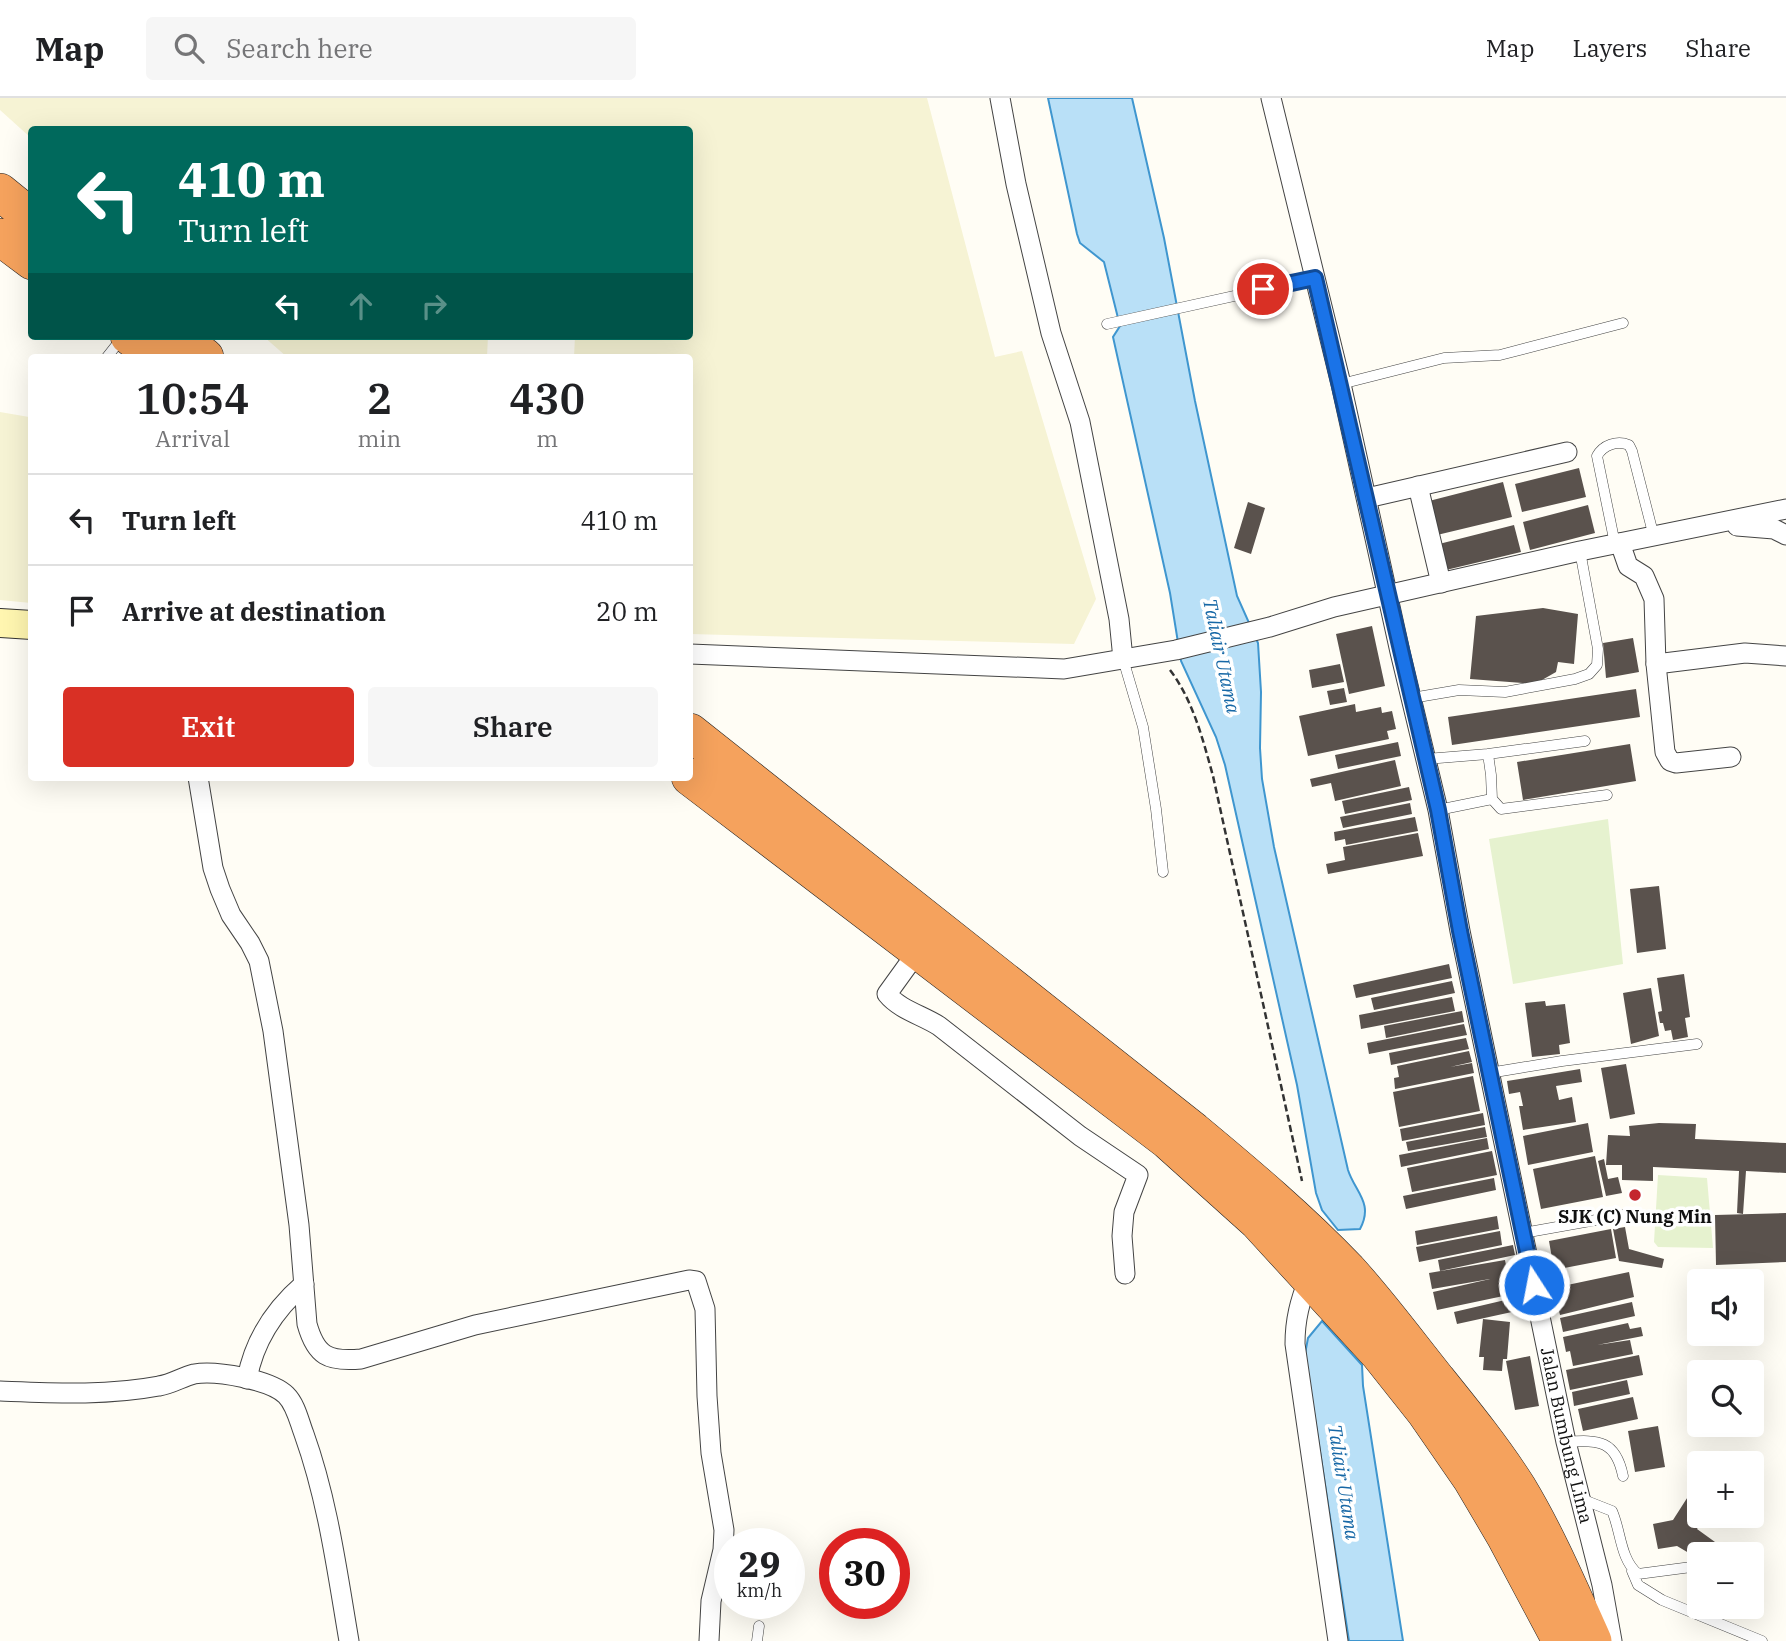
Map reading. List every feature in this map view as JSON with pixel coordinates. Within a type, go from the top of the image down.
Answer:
[{"type":"highway","points":[[0,192],[28,215]]},
{"type":"highway","points":[[0,237],[28,258]]},
{"type":"highway","points":[[132,340],[152,354]]},
{"type":"highway","points":[[183,340],[201,354]]},
{"type":"highway","points":[[693,734],[1194,1131],[1259,1185],[1322,1244],[1361,1285],[1460,1409],[1518,1488],[1593,1641]]},
{"type":"highway","points":[[693,779],[914,957],[1168,1141],[1257,1221],[1379,1354],[1425,1412],[1472,1480],[1512,1548],[1561,1641]]},
{"type":"main road","points":[[0,623],[28,625]]},
{"type":"street","points":[[1000,98],[1016,184],[1051,333],[1080,422],[1119,619],[1123,659]]},
{"type":"street","name":"Jalan Bumbung Lima","points":[[1271,98],[1341,384],[1438,810],[1460,931],[1566,1442],[1602,1585],[1612,1641]]},
{"type":"street","points":[[1367,498],[1567,452]]},
{"type":"street","points":[[1418,486],[1441,583]]},
{"type":"street","points":[[693,654],[1064,669],[1176,650],[1270,627],[1334,607],[1580,551],[1786,509]]},
{"type":"street","points":[[1715,525],[1774,529],[1786,535]]},
{"type":"street","points":[[1617,543],[1628,566],[1644,576],[1654,599],[1656,664],[1665,752],[1670,761],[1731,757]]},
{"type":"street","points":[[1656,664],[1745,653],[1786,656]]},
{"type":"street","points":[[199,781],[213,868],[231,915],[250,943],[258,961],[263,981],[273,1031],[299,1225],[307,1324],[312,1339],[328,1358],[361,1359],[475,1325],[696,1280],[705,1309],[710,1443],[724,1530],[723,1550],[711,1601],[709,1641]]},
{"type":"street","points":[[914,957],[887,993],[894,1002],[921,1014],[939,1026],[1080,1136],[1138,1175],[1124,1212],[1122,1236],[1125,1273]]},
{"type":"street","points":[[1314,1283],[1298,1304],[1295,1345],[1338,1641]]},
{"type":"street","points":[[247,1379],[263,1333],[287,1298],[304,1284]]},
{"type":"street","points":[[0,1391],[71,1394],[116,1392],[173,1383],[195,1374],[247,1379],[284,1393],[292,1402],[298,1417],[324,1495],[349,1641]]},
{"type":"street","points":[[1556,1561],[1582,1600],[1588,1603],[1596,1601],[1602,1596],[1602,1585]]},
{"type":"lane","points":[[1110,323],[1315,278]]},
{"type":"lane","points":[[1341,384],[1444,358],[1500,355],[1623,323]]},
{"type":"lane","points":[[110,354],[122,340]]},
{"type":"lane","points":[[1617,543],[1597,456],[1605,446],[1614,444],[1624,443],[1629,445],[1632,451],[1654,537]]},
{"type":"lane","points":[[1412,698],[1459,690],[1505,692],[1589,674],[1597,665],[1598,649],[1580,551]]},
{"type":"lane","points":[[1123,659],[1143,727],[1163,872]]},
{"type":"lane","points":[[1426,760],[1585,741]]},
{"type":"lane","points":[[1488,754],[1492,799],[1501,809],[1607,795]]},
{"type":"lane","points":[[1438,810],[1492,799]]},
{"type":"lane","points":[[1489,1073],[1697,1044]]},
{"type":"lane","points":[[1524,1233],[1635,1213]]},
{"type":"lane","points":[[1566,1442],[1584,1440],[1611,1448],[1620,1459],[1623,1476]]},
{"type":"lane","points":[[1579,1498],[1612,1511],[1638,1585],[1662,1600],[1762,1641]]},
{"type":"lane","points":[[1630,1567],[1638,1574],[1687,1568]]},
{"type":"lane","points":[[757,1641],[759,1626]]},
{"type":"path","points":[[1152,654],[1173,673],[1201,735],[1228,842],[1302,1181]]},
{"type":"shaded area","points":[[0,98],[927,98],[995,357],[1022,351],[1096,599],[1074,644],[693,634],[693,354],[574,354],[575,340],[693,340],[693,126],[28,126],[28,135],[0,110]]},
{"type":"shaded area","points":[[268,340],[488,340],[487,354],[284,354]]},
{"type":"shaded area","points":[[0,412],[28,417],[28,603],[0,600]]},
{"type":"green space","points":[[1608,819],[1623,964],[1513,984],[1489,839]]},
{"type":"green space","points":[[1658,1175],[1707,1178],[1713,1248],[1658,1247],[1654,1242]]},
{"type":"water","name":"Taliair Utama","points":[[1048,98],[1132,98],[1164,238],[1195,401],[1237,596],[1258,643],[1262,779],[1274,847],[1348,1170],[1364,1205],[1364,1220],[1360,1229],[1338,1230],[1322,1210],[1316,1193],[1297,1085],[1225,765],[1216,737],[1181,661],[1170,593],[1113,337],[1120,326],[1104,262],[1080,243],[1077,234]]},
{"type":"water","name":"Taliair Utama","points":[[1322,1321],[1362,1365],[1403,1641],[1349,1641],[1305,1354],[1308,1338]]},
{"type":"building","points":[[1579,468],[1586,497],[1522,512],[1515,484]]},
{"type":"building","points":[[1503,482],[1512,517],[1437,535],[1429,501]]},
{"type":"building","points":[[1248,502],[1265,508],[1251,554],[1234,548]]},
{"type":"building","points":[[1588,505],[1595,533],[1530,550],[1523,522]]},
{"type":"building","points":[[1514,525],[1521,552],[1446,570],[1439,544]]},
{"type":"building","points":[[1543,608],[1578,614],[1574,664],[1558,662],[1556,672],[1535,684],[1470,679],[1476,616]]},
{"type":"building","points":[[1372,626],[1385,686],[1349,694],[1336,634]]},
{"type":"building","points":[[1633,638],[1639,672],[1606,678],[1603,643]]},
{"type":"building","points":[[1340,664],[1344,682],[1312,688],[1309,670]]},
{"type":"building","points":[[1344,688],[1347,702],[1330,705],[1327,691]]},
{"type":"building","points":[[1636,689],[1640,717],[1452,745],[1448,717]]},
{"type":"building","points":[[1355,704],[1356,712],[1381,707],[1382,713],[1392,711],[1396,729],[1387,731],[1389,739],[1308,756],[1299,716]]},
{"type":"building","points":[[1398,742],[1401,756],[1338,769],[1335,755]]},
{"type":"building","points":[[1630,744],[1636,781],[1523,800],[1517,762]]},
{"type":"building","points":[[1395,760],[1401,786],[1335,801],[1331,783],[1312,787],[1310,779]]},
{"type":"building","points":[[1409,787],[1412,800],[1345,814],[1342,801]]},
{"type":"building","points":[[1410,803],[1412,814],[1343,828],[1340,817]]},
{"type":"building","points":[[1415,817],[1418,831],[1346,845],[1345,839],[1335,841],[1334,832]]},
{"type":"building","points":[[1418,833],[1423,856],[1328,874],[1326,864],[1345,860],[1343,847]]},
{"type":"building","points":[[1659,886],[1666,949],[1637,953],[1630,889]]},
{"type":"building","points":[[1449,964],[1452,978],[1356,998],[1353,985]]},
{"type":"building","points":[[1684,974],[1690,1017],[1685,1018],[1688,1037],[1673,1040],[1671,1030],[1665,1031],[1663,1023],[1660,1023],[1658,1012],[1662,1011],[1657,978]]},
{"type":"building","points":[[1452,981],[1455,993],[1374,1010],[1371,998]]},
{"type":"building","points":[[1651,988],[1659,1036],[1631,1044],[1623,993]]},
{"type":"building","points":[[1452,997],[1455,1011],[1361,1029],[1359,1015]]},
{"type":"building","points":[[1545,1001],[1546,1006],[1565,1004],[1570,1043],[1559,1045],[1560,1054],[1532,1057],[1525,1003]]},
{"type":"building","points":[[1462,1011],[1464,1022],[1386,1038],[1384,1026]]},
{"type":"building","points":[[1464,1024],[1467,1035],[1369,1054],[1367,1043]]},
{"type":"building","points":[[1466,1038],[1469,1049],[1391,1065],[1389,1053]]},
{"type":"building","points":[[1469,1051],[1472,1062],[1450,1067],[1472,1063],[1474,1073],[1395,1089],[1394,1078],[1399,1077],[1397,1066]]},
{"type":"building","points":[[1626,1064],[1635,1114],[1610,1119],[1601,1068]]},
{"type":"building","points":[[1580,1069],[1582,1082],[1556,1086],[1559,1100],[1572,1097],[1576,1122],[1523,1130],[1520,1092],[1509,1094],[1507,1081]]},
{"type":"building","points":[[1473,1076],[1480,1111],[1399,1127],[1393,1092]]},
{"type":"building","points":[[1483,1113],[1485,1125],[1402,1141],[1400,1129]]},
{"type":"building","points":[[1588,1123],[1593,1152],[1528,1165],[1523,1136]]},
{"type":"building","points":[[1659,1123],[1696,1124],[1695,1139],[1786,1143],[1786,1173],[1746,1171],[1743,1214],[1737,1213],[1739,1171],[1653,1167],[1653,1181],[1622,1180],[1622,1165],[1606,1165],[1608,1135],[1630,1136],[1629,1126]]},
{"type":"building","points":[[1485,1127],[1487,1137],[1408,1151],[1406,1142]]},
{"type":"building","points":[[1487,1138],[1489,1149],[1401,1167],[1399,1155]]},
{"type":"building","points":[[1492,1151],[1497,1175],[1412,1192],[1407,1168]]},
{"type":"building","points":[[1595,1156],[1603,1197],[1541,1209],[1533,1169]]},
{"type":"building","points":[[1604,1159],[1608,1179],[1618,1177],[1622,1193],[1606,1196],[1598,1161]]},
{"type":"building","points":[[1494,1178],[1496,1190],[1406,1209],[1403,1196]]},
{"type":"building","points":[[1786,1213],[1786,1262],[1716,1265],[1715,1215]]},
{"type":"building","points":[[1497,1216],[1499,1229],[1417,1245],[1415,1231]]},
{"type":"building","points":[[1625,1227],[1629,1249],[1664,1259],[1662,1268],[1619,1261],[1613,1229]]},
{"type":"building","points":[[1611,1229],[1616,1258],[1554,1270],[1549,1241]]},
{"type":"building","points":[[1500,1231],[1502,1245],[1419,1262],[1416,1247]]},
{"type":"building","points":[[1513,1245],[1515,1255],[1440,1271],[1438,1260]]},
{"type":"building","points":[[1505,1260],[1508,1276],[1522,1273],[1527,1291],[1437,1310],[1433,1292],[1490,1279],[1432,1289],[1429,1273]]},
{"type":"building","points":[[1629,1272],[1634,1297],[1560,1315],[1553,1288]]},
{"type":"building","points":[[1518,1297],[1521,1310],[1457,1324],[1454,1312]]},
{"type":"building","points":[[1632,1302],[1635,1316],[1563,1332],[1560,1318]]},
{"type":"building","points":[[1483,1319],[1510,1322],[1507,1359],[1503,1359],[1502,1371],[1483,1370],[1484,1357],[1479,1357]]},
{"type":"building","points":[[1628,1323],[1630,1329],[1641,1327],[1643,1336],[1597,1345],[1630,1340],[1633,1354],[1573,1366],[1563,1337]]},
{"type":"building","points":[[1639,1355],[1643,1375],[1570,1390],[1566,1370]]},
{"type":"building","points":[[1530,1356],[1539,1406],[1515,1410],[1506,1361]]},
{"type":"building","points":[[1627,1380],[1630,1394],[1574,1406],[1572,1392]]},
{"type":"building","points":[[1633,1397],[1638,1419],[1583,1431],[1578,1409]]},
{"type":"building","points":[[1658,1426],[1665,1467],[1635,1472],[1628,1431]]},
{"type":"building","points":[[1687,1498],[1687,1528],[1698,1528],[1715,1542],[1687,1542],[1687,1552],[1677,1546],[1658,1549],[1653,1524],[1673,1520]]},
{"type":"place","name":"SJK (C) Nung Min","points":[[1635,1195]]},
{"type":"route","points":[[1263,289],[1315,278],[1438,810],[1460,931],[1534,1285]]}]
